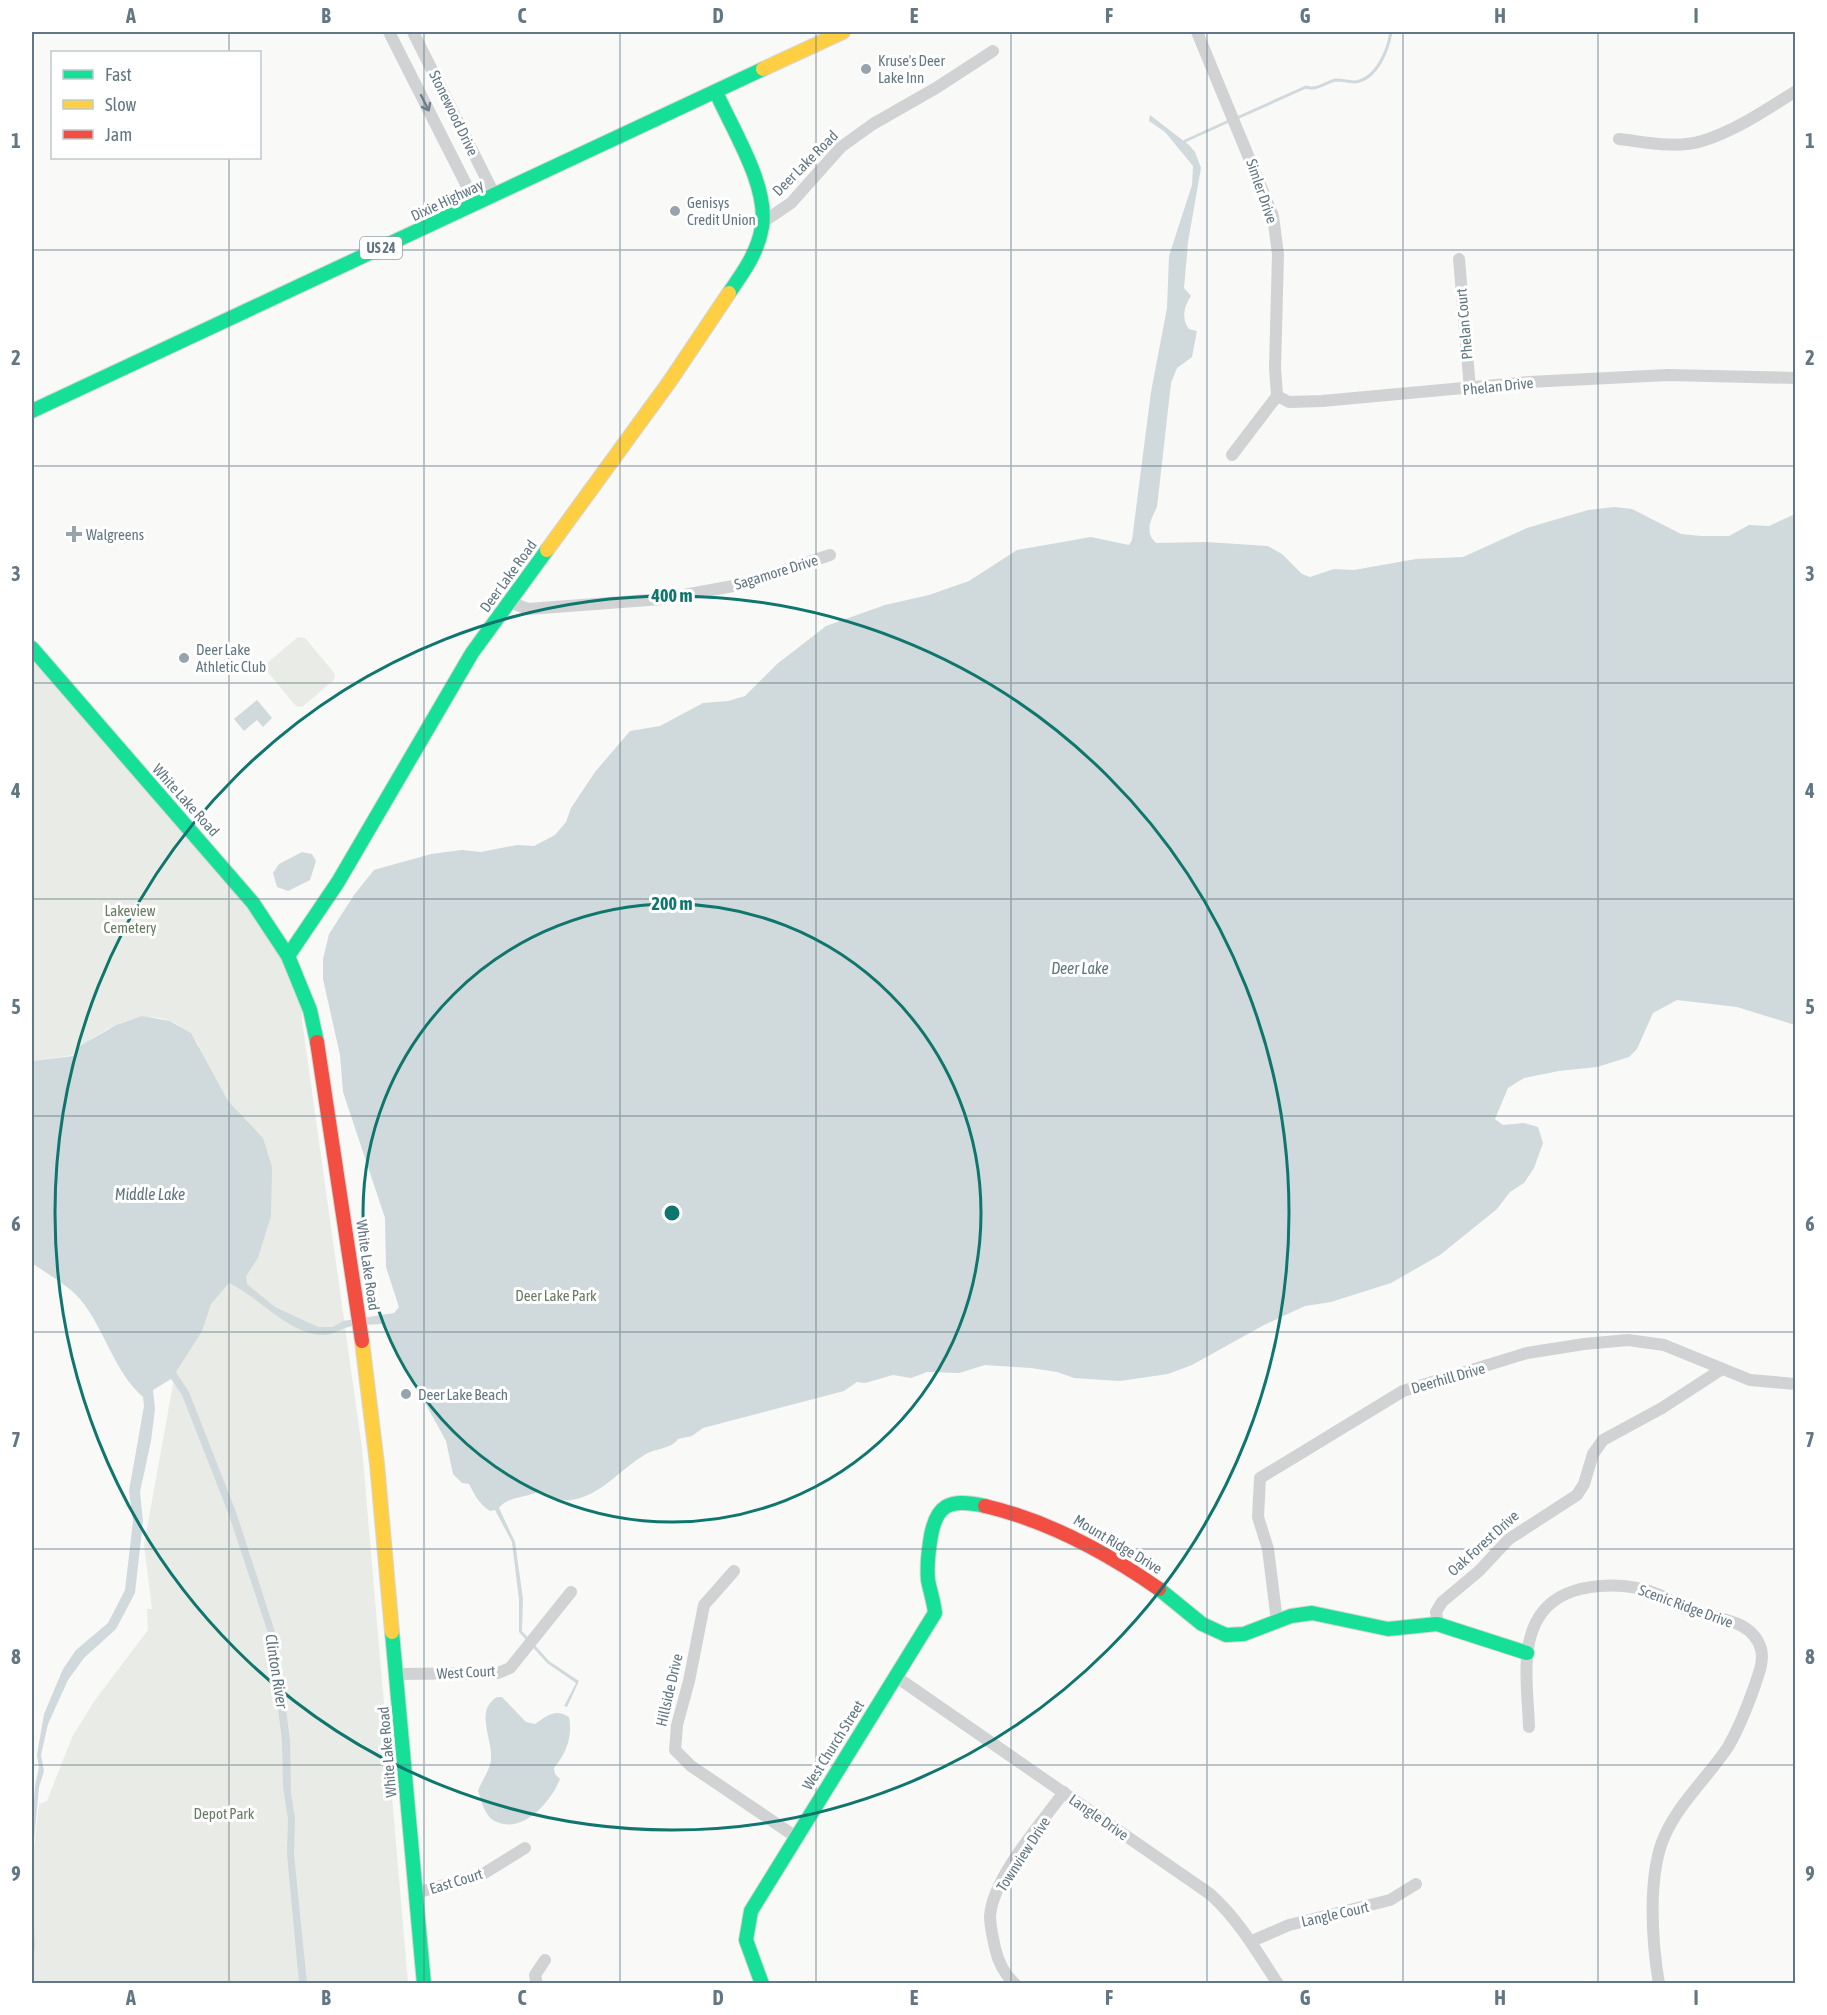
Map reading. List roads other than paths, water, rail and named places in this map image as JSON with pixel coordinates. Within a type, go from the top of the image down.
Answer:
[{"type":"street","name":"Stonewood Drive","points":[[389,32],[476,204]]},
{"type":"street","name":"Stonewood Drive","points":[[413,32],[495,196]]},
{"type":"street","name":"Dixie Highway","points":[[32,411],[843,32]]},
{"type":"street","name":"Simler Drive","points":[[1197,32],[1273,216],[1278,254],[1275,368],[1277,396]]},
{"type":"street","name":"Deer Lake Road","points":[[763,222],[791,203],[841,147],[873,124],[936,88],[993,51]]},
{"type":"street","name":"Stonewood Drive","points":[[410,73],[429,64]]},
{"type":"street","points":[[1619,139],[1663,144],[1701,141],[1759,114],[1796,91]]},
{"type":"street","name":"Deer Lake Road","points":[[288,956],[311,925],[370,830],[448,690],[700,336],[748,264],[758,244],[763,222],[762,205],[755,181],[716,92]]},
{"type":"street","name":"Phelan Court","points":[[1459,259],[1470,389]]},
{"type":"street","name":"Phelan Drive","points":[[1277,396],[1289,402],[1470,389],[1529,382],[1668,375],[1796,378]]},
{"type":"street","points":[[1232,455],[1277,396]]},
{"type":"street","name":"Sagamore Drive","points":[[509,602],[528,609],[662,598],[744,584],[830,555]]},
{"type":"street","name":"White Lake Road","points":[[32,648],[253,903],[288,956],[310,1010],[319,1050],[359,1321],[377,1464],[423,1983]]},
{"type":"street","name":"Deerhill Drive","points":[[1277,1621],[1268,1549],[1258,1517],[1260,1478],[1403,1391],[1527,1353],[1628,1340],[1664,1345],[1750,1380],[1796,1384]]},
{"type":"street","name":"Oak Forest Drive","points":[[1438,1624],[1436,1612],[1450,1594],[1479,1571],[1509,1539],[1577,1495],[1584,1484],[1593,1454],[1603,1440],[1662,1408],[1722,1369]]},
{"type":"street","name":"Mount Ridge Drive","points":[[934,1519],[952,1502],[969,1502],[1061,1530],[1168,1594],[1208,1626],[1227,1635],[1277,1621]]},
{"type":"street","name":"West Church Street","points":[[762,1983],[746,1940],[747,1924],[761,1893],[935,1613],[935,1597],[928,1576],[934,1519]]},
{"type":"street","name":"Hillside Drive","points":[[734,1571],[704,1605],[689,1681],[676,1725],[675,1750],[691,1766],[796,1837]]},
{"type":"street","name":"Scenic Ridge Drive","points":[[1529,1727],[1527,1653],[1536,1622],[1553,1602],[1572,1592],[1587,1588],[1625,1586],[1655,1593],[1692,1611],[1736,1623],[1755,1639],[1761,1650],[1761,1665],[1756,1681],[1728,1746],[1697,1784],[1664,1837],[1656,1866],[1654,1899],[1654,1943],[1659,1983]]},
{"type":"street","name":"West Court","points":[[397,1674],[498,1673],[510,1668],[571,1593]]},
{"type":"street","points":[[1277,1621],[1299,1614],[1325,1612],[1360,1624],[1387,1629],[1413,1624],[1438,1624],[1527,1653]]},
{"type":"street","name":"Langle Drive","points":[[895,1676],[1210,1894],[1227,1909],[1252,1941],[1278,1983]]},
{"type":"street","name":"Townview Drive","points":[[1016,1983],[1010,1979],[997,1957],[991,1930],[993,1901],[1003,1880],[1064,1792]]},
{"type":"street","name":"East Court","points":[[416,1893],[483,1874],[525,1848]]},
{"type":"street","name":"Langle Court","points":[[1252,1941],[1289,1925],[1390,1900],[1416,1884]]},
{"type":"street","points":[[537,1983],[535,1975],[545,1960]]},
{"type":"water","name":"Deer Lake","points":[[1150,115],[1189,145],[1195,152],[1201,168],[1188,242],[1184,288],[1191,296],[1185,308],[1185,321],[1189,329],[1197,331],[1192,357],[1177,368],[1171,383],[1157,507],[1149,530],[1156,543],[1206,542],[1268,546],[1282,554],[1302,574],[1310,577],[1334,569],[1354,570],[1416,559],[1463,557],[1527,528],[1588,510],[1614,507],[1632,509],[1681,534],[1701,536],[1729,536],[1749,525],[1769,526],[1795,514],[1795,1025],[1737,1007],[1677,1000],[1653,1013],[1637,1049],[1629,1057],[1597,1067],[1524,1078],[1508,1088],[1495,1119],[1503,1125],[1524,1123],[1538,1127],[1543,1143],[1534,1168],[1524,1183],[1510,1192],[1497,1209],[1440,1255],[1391,1283],[1331,1302],[1305,1306],[1264,1325],[1192,1365],[1168,1374],[1120,1381],[1074,1378],[1057,1372],[1031,1368],[985,1365],[959,1373],[927,1372],[911,1378],[893,1375],[865,1383],[857,1382],[844,1391],[703,1428],[692,1436],[678,1439],[668,1447],[646,1454],[601,1488],[582,1497],[562,1500],[540,1491],[507,1501],[499,1508],[515,1542],[523,1599],[522,1631],[549,1661],[579,1681],[567,1707],[564,1706],[576,1683],[547,1663],[519,1632],[519,1600],[512,1542],[495,1510],[490,1511],[486,1508],[477,1499],[469,1484],[462,1483],[453,1474],[446,1441],[382,1324],[354,1326],[326,1335],[310,1333],[286,1322],[229,1283],[211,1304],[202,1331],[176,1372],[189,1392],[236,1512],[276,1635],[290,1740],[291,1793],[295,1818],[294,1854],[307,1983],[299,1983],[287,1854],[288,1819],[283,1787],[282,1741],[269,1636],[229,1515],[182,1395],[171,1379],[153,1390],[155,1409],[151,1441],[140,1492],[143,1521],[135,1593],[116,1629],[84,1658],[68,1680],[48,1724],[41,1755],[44,1771],[39,1787],[32,1863],[35,1786],[39,1767],[37,1755],[44,1714],[63,1669],[76,1650],[108,1623],[125,1590],[133,1521],[129,1491],[144,1406],[143,1397],[124,1375],[96,1323],[80,1299],[32,1263],[32,1061],[73,1056],[80,1046],[116,1025],[142,1016],[170,1021],[191,1033],[228,1101],[263,1138],[272,1167],[271,1216],[258,1258],[246,1276],[247,1284],[275,1307],[318,1327],[333,1327],[343,1321],[394,1313],[399,1307],[386,1267],[385,1218],[343,1092],[340,1055],[323,979],[323,959],[329,934],[354,895],[374,870],[431,854],[462,850],[481,852],[517,845],[534,846],[555,835],[566,822],[571,808],[595,772],[630,731],[660,726],[703,703],[728,701],[745,696],[777,664],[826,626],[885,605],[929,595],[969,581],[1017,550],[1091,537],[1129,545],[1132,540],[1151,392],[1167,308],[1169,256],[1192,185],[1193,166],[1165,132],[1149,121]]},
{"type":"water","points":[[257,700],[272,718],[263,727],[257,720],[244,731],[234,719]]},
{"type":"water","points":[[302,852],[312,854],[316,861],[310,880],[288,891],[277,887],[273,873],[279,864]]},
{"type":"water","points":[[497,1697],[502,1697],[526,1722],[535,1724],[555,1713],[569,1717],[568,1744],[554,1768],[555,1774],[560,1779],[544,1805],[527,1819],[517,1823],[507,1824],[493,1820],[484,1809],[478,1791],[491,1760],[486,1726],[487,1710],[490,1703]]},
{"type":"water","points":[[32,1863],[35,1945],[32,1984]]},
{"type":"waterway","points":[[1237,118],[1306,87],[1317,87],[1336,80],[1355,82],[1363,80],[1380,63],[1391,32]]},
{"type":"waterway","points":[[1185,141],[1231,120]]},
{"type":"place","name":"Kruse's Deer Lake Inn","points":[[866,69]]},
{"type":"place","name":"Genisys Credit Union","points":[[675,211]]},
{"type":"place","name":"Walgreens","points":[[74,534]]},
{"type":"place","name":"Deer Lake Athletic Club","points":[[184,658]]},
{"type":"place","name":"Deer Lake Beach","points":[[406,1394]]},
{"type":"park label","name":"Lakeview Cemetery","points":[[130,918]]},
{"type":"park label","name":"Deer Lake Park","points":[[556,1295]]},
{"type":"park label","name":"Depot Park","points":[[224,1813]]},
{"type":"water label","name":"Middle Lake","points":[[150,1194]]},
{"type":"water label","name":"Clinton River","points":[[277,1671]]}]
